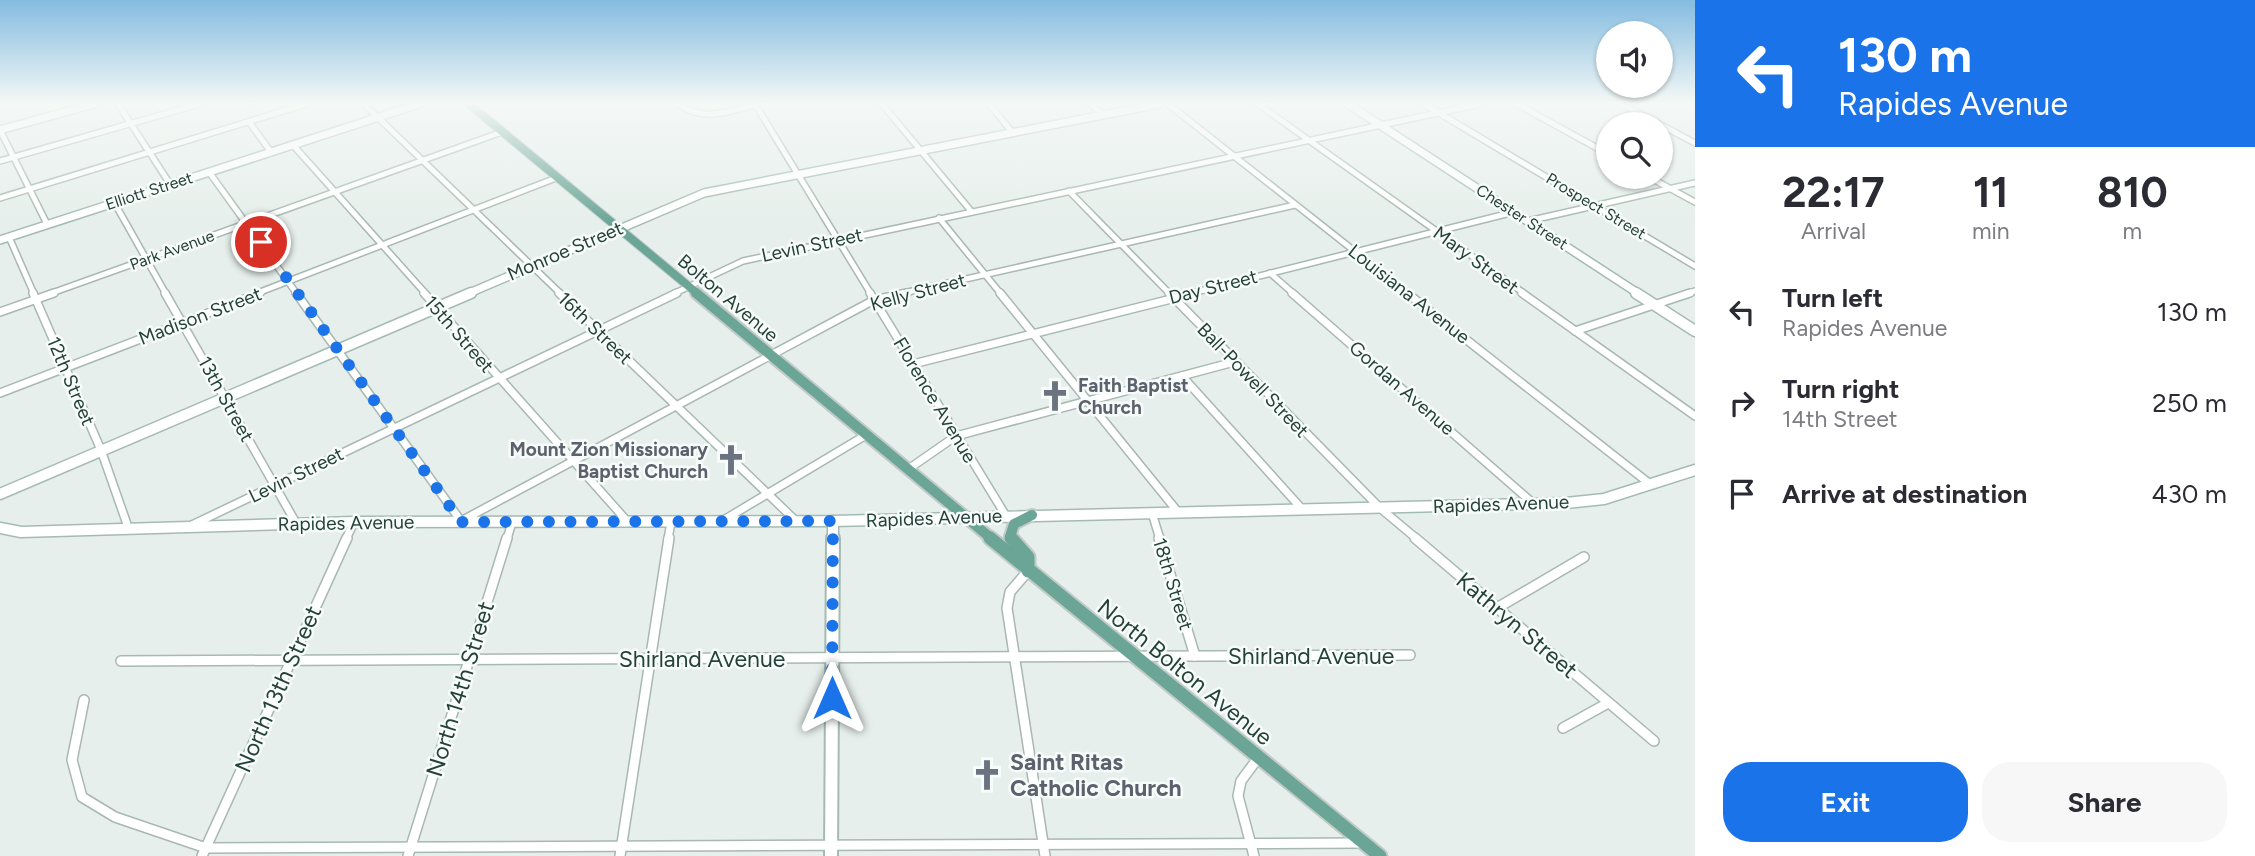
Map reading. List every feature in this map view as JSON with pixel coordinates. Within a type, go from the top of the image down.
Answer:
[{"type":"main road","name":"Elliott Street","points":[[0,240],[296,144]]},
{"type":"main road","name":"Bolton Avenue","points":[[516,144],[967,517]]},
{"type":"main road","name":"Monroe Street","points":[[0,494],[704,193],[956,144]]},
{"type":"main road","name":"Chester Street","points":[[1409,144],[1695,331]]},
{"type":"main road","name":"Rapides Avenue","points":[[0,531],[354,522],[833,521],[1534,504],[1604,499],[1695,470]]},
{"type":"main road","points":[[1028,571],[1028,557],[1010,537],[1014,524],[1032,515]]},
{"type":"main road","name":"North Bolton Avenue","points":[[967,517],[1028,571],[1380,856]]},
{"type":"main road","points":[[831,850],[833,521]]},
{"type":"street","points":[[6,144],[47,225]]},
{"type":"street","points":[[0,161],[62,144]]},
{"type":"street","points":[[145,144],[170,184]]},
{"type":"street","points":[[0,198],[177,144]]},
{"type":"street","points":[[265,144],[271,152]]},
{"type":"street","name":"16th Street","points":[[405,144],[797,521]]},
{"type":"street","name":"Park Avenue","points":[[0,312],[468,144]]},
{"type":"street","name":"Florence Avenue","points":[[779,144],[1006,516]]},
{"type":"street","points":[[913,144],[971,211]]},
{"type":"street","name":"Louisiana Avenue","points":[[1219,144],[1650,484]]},
{"type":"street","name":"Levin Street","points":[[192,525],[743,261],[1290,144]]},
{"type":"street","name":"Mary Street","points":[[1314,144],[1695,416]]},
{"type":"street","name":"Prospect Street","points":[[1491,144],[1695,266]]},
{"type":"street","name":"15th Street","points":[[293,145],[627,522]]},
{"type":"street","points":[[209,172],[461,522]]},
{"type":"street","name":"Madison Street","points":[[0,393],[556,178]]},
{"type":"street","points":[[1673,188],[1695,183]]},
{"type":"street","points":[[1528,221],[1671,189],[1695,202]]},
{"type":"street","name":"Ball-Powell Street","points":[[1069,191],[1380,508]]},
{"type":"street","name":"13th Street","points":[[114,202],[296,523]]},
{"type":"street","name":"Kelly Street","points":[[461,522],[874,300],[1295,205]]},
{"type":"street","name":"Day Street","points":[[913,364],[1514,212]]},
{"type":"street","points":[[939,218],[1178,512]]},
{"type":"street","name":"12th Street","points":[[9,237],[101,450],[128,527]]},
{"type":"street","name":"Gordan Avenue","points":[[1270,273],[1534,504]]},
{"type":"street","points":[[1575,331],[1695,291]]},
{"type":"street","points":[[907,470],[956,436],[1234,362]]},
{"type":"street","points":[[1182,376],[1302,509]]},
{"type":"street","points":[[721,521],[866,435]]},
{"type":"street","name":"Kathryn Street","points":[[1380,508],[1654,741]]},
{"type":"street","name":"18th Street","points":[[1152,513],[1195,656]]},
{"type":"street","name":"North 13th Street","points":[[204,852],[354,522]]},
{"type":"street","name":"North 14th Street","points":[[409,851],[512,522]]},
{"type":"street","points":[[621,851],[671,522]]},
{"type":"street","points":[[1497,608],[1584,557]]},
{"type":"street","points":[[1028,571],[1012,587],[1007,597],[1045,856]]},
{"type":"street","name":"Shirland Avenue","points":[[121,661],[1410,655]]},
{"type":"street","points":[[84,700],[72,760],[82,797],[115,817],[204,852],[831,850],[1043,843],[1364,843]]},
{"type":"street","points":[[1563,728],[1608,703]]},
{"type":"street","points":[[1254,856],[1238,796],[1239,789],[1258,758]]},
{"type":"place","name":"Faith Baptist Church","points":[[1055,396]]},
{"type":"place","name":"Mount Zion Missionary Baptist Church","points":[[731,460]]},
{"type":"place","name":"Saint Ritas Catholic Church","points":[[987,775]]},
{"type":"route","points":[[261,242],[461,522],[833,521],[832,698]]}]
